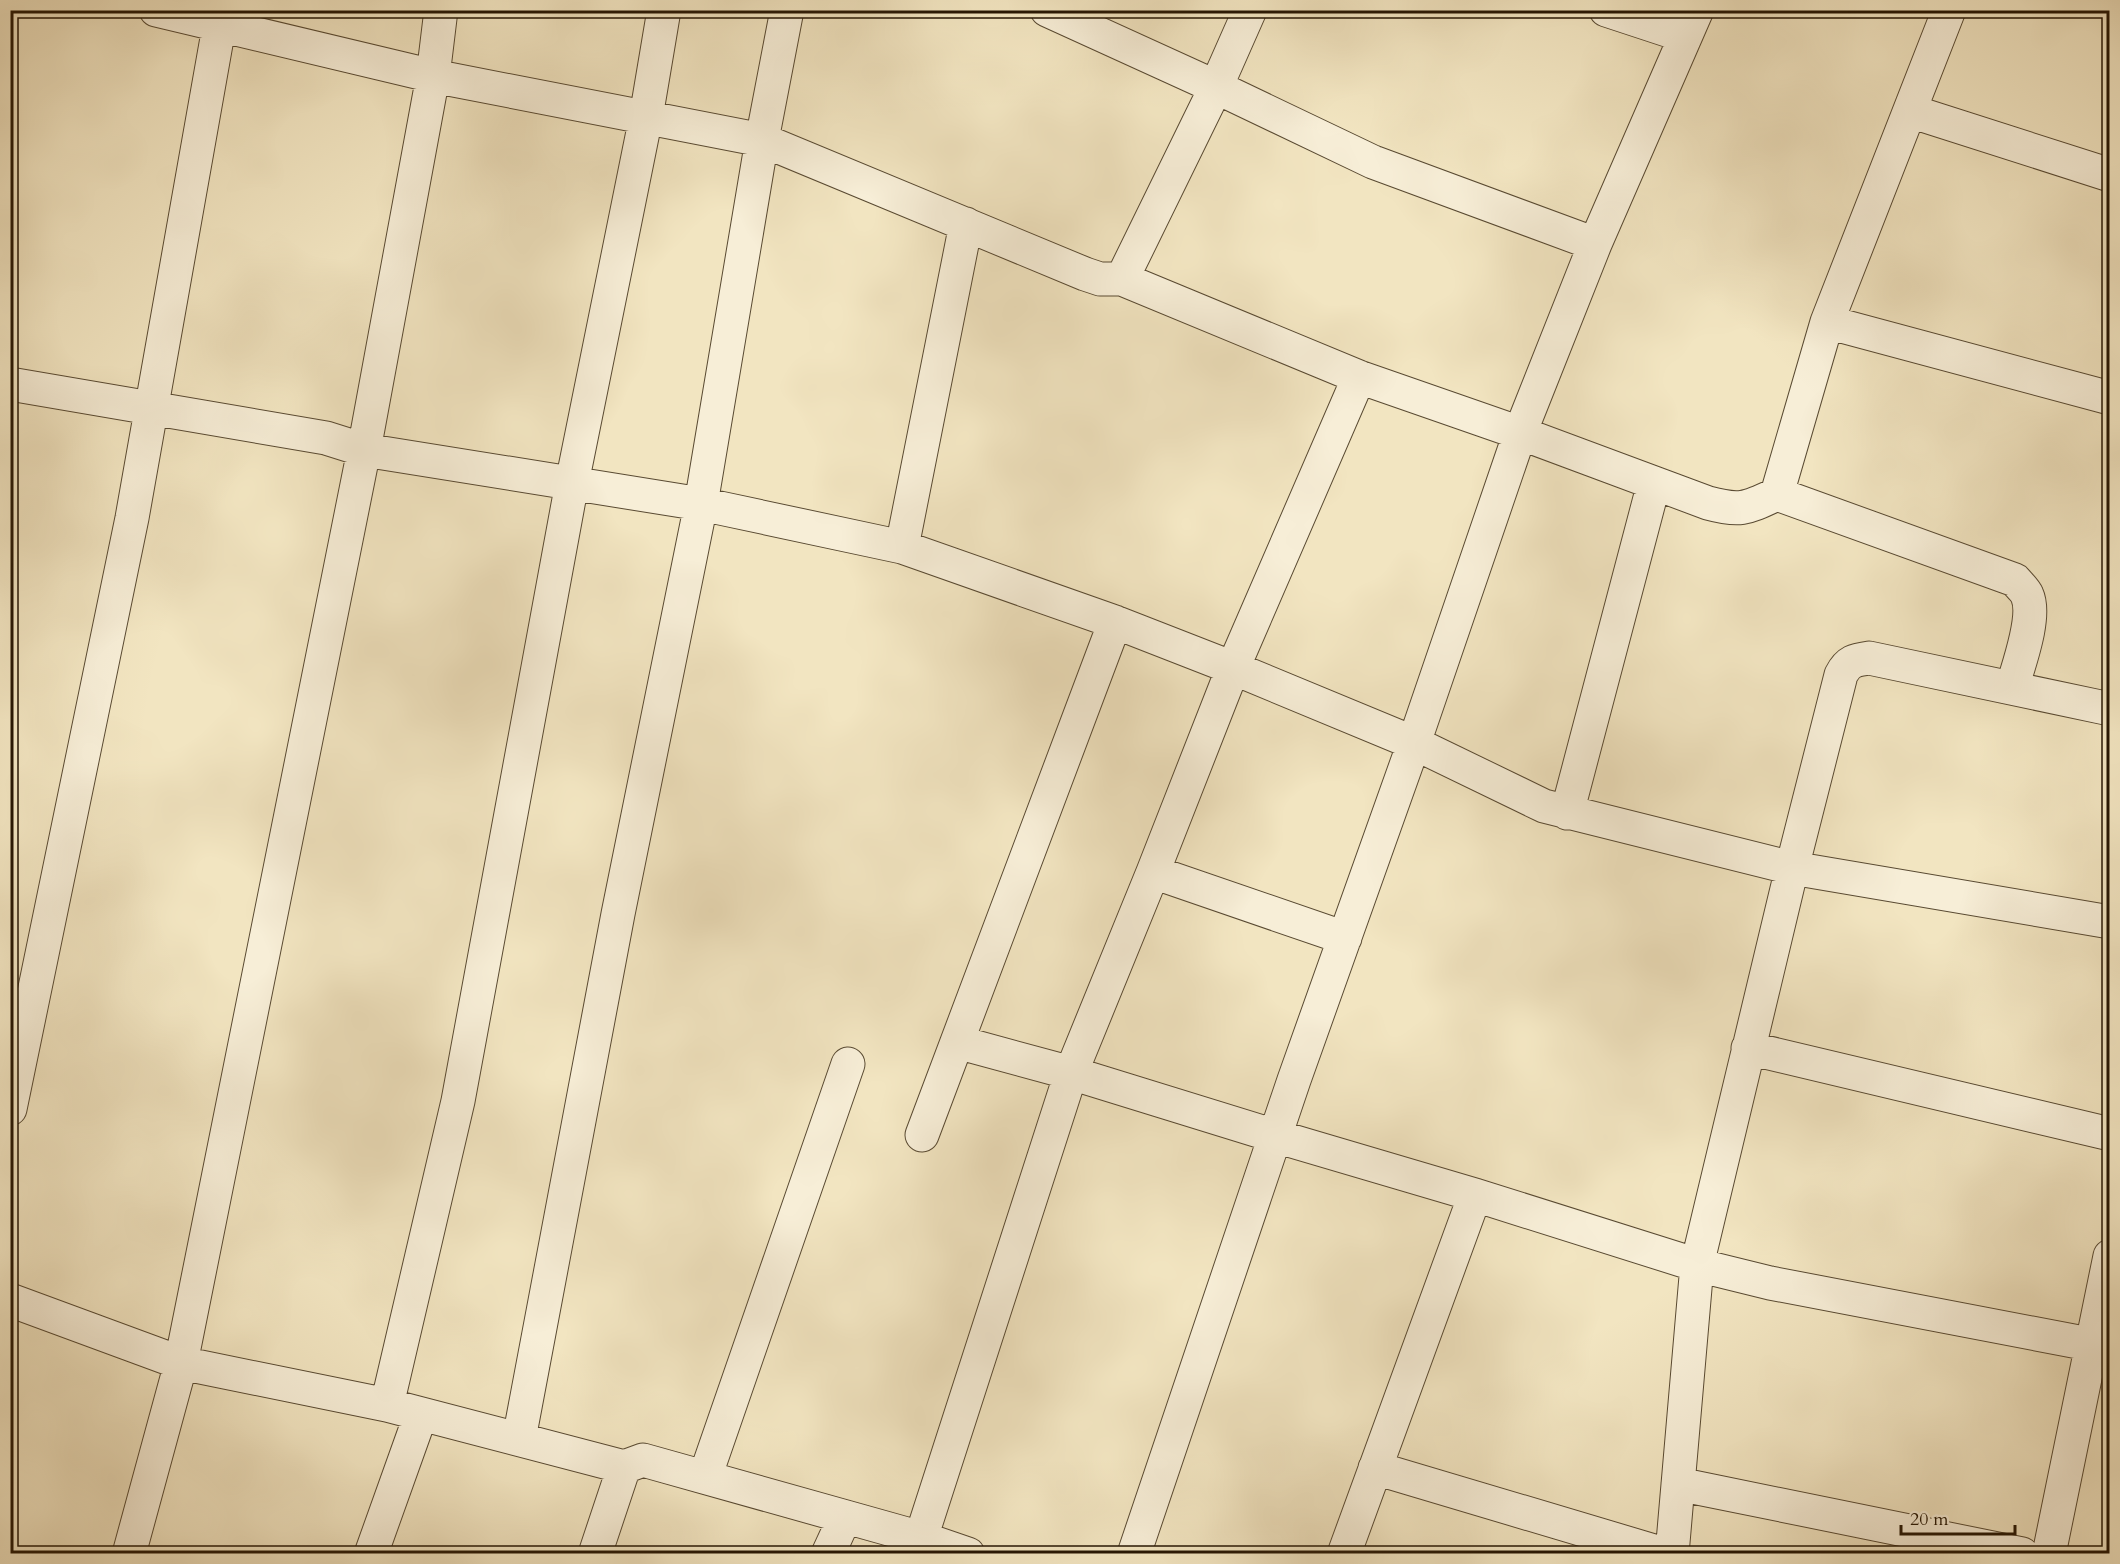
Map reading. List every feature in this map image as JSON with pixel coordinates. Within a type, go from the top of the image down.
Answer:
[{"type":"street","points":[[156,10],[221,19],[433,76],[762,140],[1085,274],[1100,279],[1122,279],[1359,378],[1520,433],[1654,483],[1726,507],[1743,509],[1777,494],[2015,580],[2027,594],[2031,610],[2012,688]]},
{"type":"street","points":[[129,1554],[181,1362],[364,450],[433,76],[441,10]]},
{"type":"street","points":[[387,1405],[458,1101],[572,483],[646,117],[664,10]]},
{"type":"street","points":[[519,1439],[618,914],[701,504],[762,140],[787,10]]},
{"type":"street","points":[[1047,10],[1373,162],[1595,244]]},
{"type":"street","points":[[1122,279],[1216,87],[1250,10]]},
{"type":"street","points":[[1134,1554],[1275,1136],[1414,743],[1520,433],[1595,244],[1691,23],[1606,10]]},
{"type":"street","points":[[1777,494],[1827,322],[1949,10]]},
{"type":"street","points":[[10,1109],[132,518],[221,19]]},
{"type":"street","points":[[1910,111],[2109,175]]},
{"type":"street","points":[[902,547],[966,224]]},
{"type":"street","points":[[1827,322],[2109,398]]},
{"type":"street","points":[[921,1538],[1071,1073],[1233,668],[1359,378]]},
{"type":"street","points":[[10,384],[326,438],[364,450],[701,504],[902,547],[1115,622],[1233,668],[1414,743],[1544,806],[1792,868],[2109,922]]},
{"type":"street","points":[[1567,813],[1654,483]]},
{"type":"street","points":[[922,1135],[1115,622]]},
{"type":"street","points":[[1672,1554],[1697,1265],[1792,868],[1845,666],[1853,660],[1869,658],[2109,709]]},
{"type":"street","points":[[1153,872],[1345,938]]},
{"type":"street","points":[[957,1042],[1071,1073],[1475,1195],[1697,1265],[1770,1283],[2101,1346]]},
{"type":"street","points":[[1748,1048],[2109,1134]]},
{"type":"street","points":[[705,1477],[848,1064]]},
{"type":"street","points":[[1344,1554],[1475,1195]]},
{"type":"street","points":[[2049,1554],[2101,1346],[2109,1256]]},
{"type":"street","points":[[10,1300],[181,1362],[387,1405],[624,1467],[643,1460],[921,1538],[968,1554]]},
{"type":"street","points":[[371,1554],[421,1414]]},
{"type":"street","points":[[595,1554],[624,1467]]},
{"type":"street","points":[[1375,1468],[1664,1554]]},
{"type":"street","points":[[1678,1484],[2022,1554]]},
{"type":"street","points":[[828,1554],[845,1517]]}]
